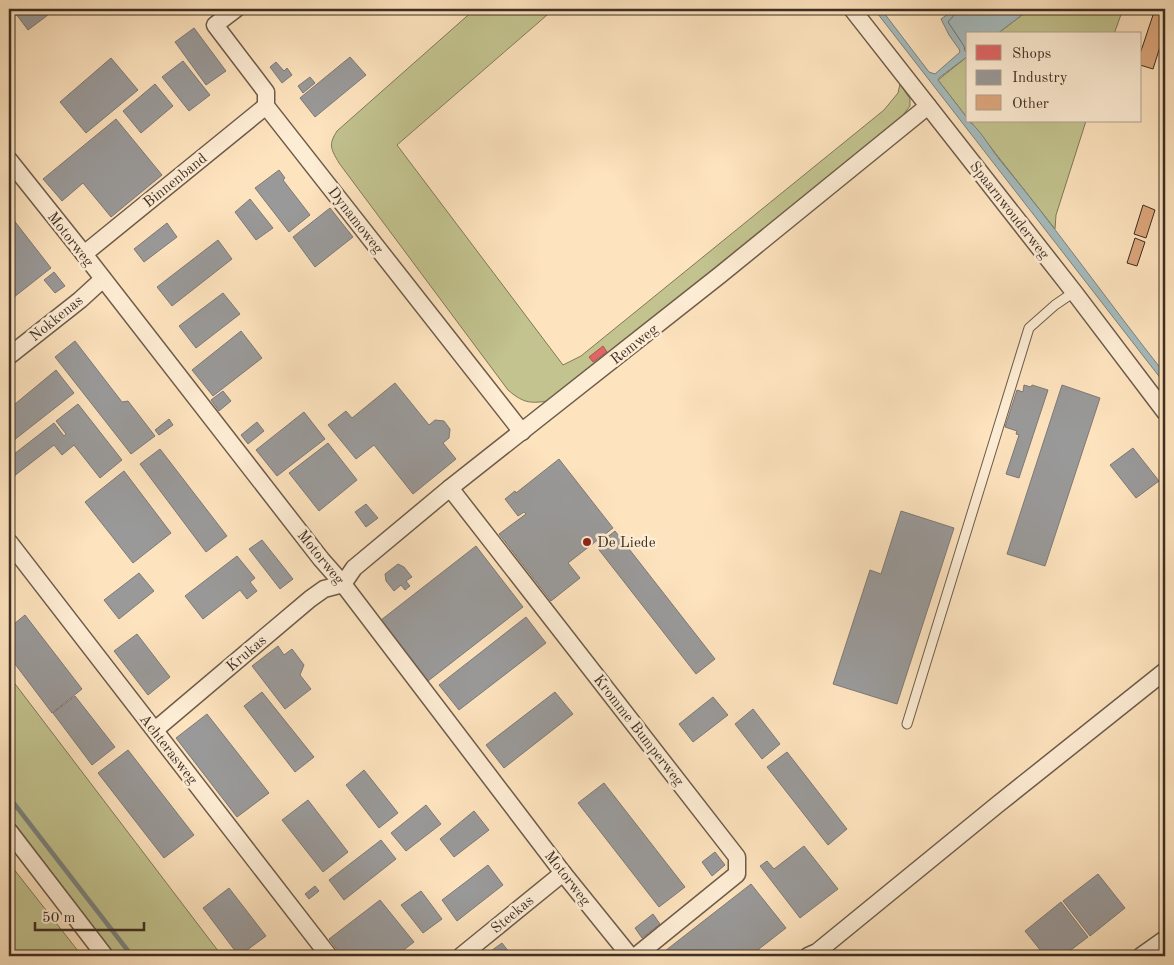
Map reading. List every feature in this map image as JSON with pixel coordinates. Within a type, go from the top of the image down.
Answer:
[{"type":"street","name":"Dynamoweg","points":[[236,9],[215,25],[266,92],[266,106],[522,432]]},
{"type":"street","name":"Spaarnwouderweg","points":[[852,9],[1074,292],[1165,412]]},
{"type":"street","name":"Binnenband","points":[[84,254],[266,106]]},
{"type":"street","name":"Remweg","points":[[343,584],[354,568],[450,488],[720,275],[928,106]]},
{"type":"street","name":"Motorweg","points":[[9,160],[321,559],[343,584],[563,873],[630,956]]},
{"type":"street","name":"Nokkenas","points":[[9,356],[80,300],[103,279]]},
{"type":"street","name":"Kromme Bumperweg","points":[[450,488],[737,857],[738,874],[636,956]]},
{"type":"street","name":"Achterasweg","points":[[9,542],[329,956]]},
{"type":"street","name":"Krukas","points":[[154,730],[310,599],[324,589],[343,584]]},
{"type":"street","points":[[808,956],[817,952],[853,924],[1165,670]]},
{"type":"street","points":[[9,831],[105,956]]},
{"type":"street","name":"Steekas","points":[[461,956],[563,873]]},
{"type":"street","points":[[1142,956],[1165,939]]},
{"type":"lane","points":[[907,724],[1029,328],[1055,305],[1074,292]]},
{"type":"green space","points":[[475,9],[554,9],[397,145],[563,365],[581,356],[884,110],[898,93],[900,84],[910,99],[910,106],[900,119],[839,172],[547,401],[526,401],[508,390],[339,163],[332,147],[332,140],[337,131]]},
{"type":"green space","points":[[1030,9],[1123,9],[1115,32],[1000,32]]},
{"type":"green space","points":[[966,58],[966,116],[938,80]]},
{"type":"green space","points":[[971,122],[1086,122],[1056,215],[1055,229]]},
{"type":"green space","points":[[9,676],[222,956],[116,956],[9,816]]},
{"type":"green space","points":[[9,863],[82,956],[9,956]]},
{"type":"water","points":[[874,9],[881,9],[929,72],[935,74],[960,52],[941,19],[955,9],[1030,9],[1000,32],[966,32],[966,58],[938,80],[966,116],[966,122],[972,124],[980,133],[1165,374],[1165,384]]},
{"type":"building: Shops","points":[[603,346],[607,352],[593,362],[589,357]]},
{"type":"building: Industry","points":[[56,9],[28,30],[13,10]]},
{"type":"building: Industry","points":[[194,28],[226,71],[206,85],[175,42]]},
{"type":"building: Industry","points":[[350,57],[366,75],[315,117],[300,98]]},
{"type":"building: Industry","points":[[111,58],[138,90],[86,133],[60,102]]},
{"type":"building: Industry","points":[[183,61],[210,95],[189,111],[162,77]]},
{"type":"building: Industry","points":[[276,62],[284,71],[287,68],[292,75],[282,83],[270,67]]},
{"type":"building: Industry","points":[[310,77],[315,83],[303,93],[298,86]]},
{"type":"building: Industry","points":[[155,84],[173,106],[141,133],[123,111]]},
{"type":"building: Industry","points":[[116,119],[162,175],[111,217],[83,183],[62,201],[43,179]]},
{"type":"building: Industry","points":[[279,170],[285,178],[283,180],[310,215],[289,232],[255,188]]},
{"type":"building: Industry","points":[[250,199],[273,228],[256,240],[235,212]]},
{"type":"building: Industry","points":[[330,208],[353,237],[315,267],[293,237]]},
{"type":"building: Industry","points":[[9,214],[51,268],[9,301]]},
{"type":"building: Industry","points":[[167,223],[177,237],[144,262],[134,249]]},
{"type":"building: Industry","points":[[218,240],[232,259],[172,306],[157,287]]},
{"type":"building: Industry","points":[[54,272],[65,286],[55,293],[44,280]]},
{"type":"building: Industry","points":[[223,293],[240,314],[196,348],[179,326]]},
{"type":"building: Industry","points":[[241,331],[262,358],[213,396],[192,370]]},
{"type":"building: Industry","points":[[75,341],[122,402],[128,401],[155,436],[131,454],[55,357]]},
{"type":"building: Industry","points":[[56,370],[74,393],[9,444],[9,409]]},
{"type":"building: Industry","points":[[395,383],[429,425],[435,420],[444,421],[450,429],[449,438],[443,443],[456,459],[413,494],[374,445],[356,459],[328,425],[346,411],[352,418]]},
{"type":"building: Industry","points":[[1024,385],[1031,387],[1032,385],[1048,390],[1019,478],[1006,474],[1019,435],[1016,434],[1017,431],[1005,427],[1017,390],[1023,392]]},
{"type":"building: Industry","points":[[1062,385],[1100,398],[1045,566],[1007,554]]},
{"type":"building: Industry","points":[[223,391],[231,401],[219,411],[211,400]]},
{"type":"building: Industry","points":[[78,404],[122,460],[100,478],[74,445],[62,455],[54,445],[9,480],[9,458],[54,423],[64,436],[66,434],[56,421]]},
{"type":"building: Industry","points":[[304,412],[325,439],[277,476],[256,450]]},
{"type":"building: Industry","points":[[169,419],[173,425],[159,435],[155,430]]},
{"type":"building: Industry","points":[[257,422],[264,431],[248,444],[241,435]]},
{"type":"building: Industry","points":[[328,443],[357,480],[319,511],[289,473]]},
{"type":"building: Industry","points":[[1133,448],[1159,481],[1136,498],[1110,465]]},
{"type":"building: Industry","points":[[160,449],[227,536],[206,552],[140,464]]},
{"type":"building: Industry","points":[[559,459],[613,528],[568,563],[580,578],[551,601],[499,534],[526,514],[524,512],[518,516],[505,499],[515,491],[516,493]]},
{"type":"building: Industry","points":[[124,471],[171,533],[133,563],[85,502]]},
{"type":"building: Industry","points":[[366,504],[378,518],[366,527],[355,512]]},
{"type":"building: Industry","points":[[901,511],[954,528],[897,704],[833,684],[870,570],[881,574]]},
{"type":"building: Industry","points":[[615,531],[715,659],[696,674],[596,546]]},
{"type":"building: Industry","points":[[262,540],[293,579],[280,589],[249,549]]},
{"type":"building: Industry","points":[[476,546],[523,607],[428,681],[381,620]]},
{"type":"building: Industry","points":[[237,556],[255,578],[250,582],[257,591],[247,599],[240,590],[203,619],[185,596]]},
{"type":"building: Industry","points":[[398,564],[404,567],[412,577],[406,581],[410,586],[405,590],[401,585],[394,591],[386,581],[385,574]]},
{"type":"building: Industry","points":[[139,573],[154,591],[119,619],[104,600]]},
{"type":"building: Industry","points":[[25,615],[82,689],[52,713],[9,656],[9,628]]},
{"type":"building: Industry","points":[[526,617],[546,643],[459,710],[439,685]]},
{"type":"building: Industry","points":[[137,634],[170,677],[148,695],[114,651]]},
{"type":"building: Industry","points":[[278,646],[284,655],[292,649],[304,665],[300,675],[311,689],[285,709],[252,666]]},
{"type":"building: Industry","points":[[262,692],[314,757],[295,772],[244,706]]},
{"type":"building: Industry","points":[[555,692],[573,714],[504,768],[486,745]]},
{"type":"building: Industry","points":[[75,696],[115,747],[92,765],[53,713]]},
{"type":"building: Industry","points":[[713,697],[728,715],[693,742],[679,724]]},
{"type":"building: Industry","points":[[753,709],[780,744],[762,759],[735,724]]},
{"type":"building: Industry","points":[[207,714],[269,793],[237,817],[176,738]]},
{"type":"building: Industry","points":[[128,750],[194,835],[164,858],[98,773]]},
{"type":"building: Industry","points":[[787,752],[847,829],[828,845],[767,767]]},
{"type":"building: Industry","points":[[364,770],[398,813],[379,828],[346,785]]},
{"type":"building: Industry","points":[[604,783],[685,887],[659,907],[578,803]]},
{"type":"building: Industry","points":[[308,800],[348,852],[323,872],[282,820]]},
{"type":"building: Industry","points":[[426,805],[441,824],[406,851],[391,833]]},
{"type":"building: Industry","points":[[474,811],[489,830],[454,857],[440,839]]},
{"type":"building: Industry","points":[[381,840],[396,859],[344,900],[329,880]]},
{"type":"building: Industry","points":[[804,846],[838,889],[800,918],[760,866],[767,861],[774,869]]},
{"type":"building: Industry","points":[[715,852],[725,865],[712,876],[702,862]]},
{"type":"building: Industry","points":[[488,865],[503,885],[457,921],[442,900]]},
{"type":"building: Industry","points":[[1098,874],[1125,908],[1090,936],[1063,901]]},
{"type":"building: Industry","points":[[751,884],[786,928],[750,956],[669,956],[665,951]]},
{"type":"building: Industry","points":[[315,886],[319,891],[309,899],[305,894]]},
{"type":"building: Industry","points":[[229,888],[266,936],[239,956],[203,908]]},
{"type":"building: Industry","points":[[421,891],[442,919],[423,933],[401,905]]},
{"type":"building: Industry","points":[[380,900],[414,942],[396,956],[342,956],[329,939]]},
{"type":"building: Industry","points":[[1061,902],[1088,937],[1063,956],[1045,956],[1025,931]]},
{"type":"building: Industry","points":[[653,914],[660,924],[642,938],[635,928]]},
{"type":"building: Industry","points":[[502,943],[512,956],[484,956]]},
{"type":"building: Other","points":[[1155,9],[1165,9],[1165,31],[1153,69],[1142,66],[1142,48]]},
{"type":"building: Other","points":[[1143,205],[1155,210],[1146,238],[1134,234]]},
{"type":"building: Other","points":[[1135,238],[1145,242],[1137,266],[1127,263]]},
{"type":"waterway","points":[[9,797],[132,956]]},
{"type":"place","name":"De Liede","points":[[587,542]]}]
